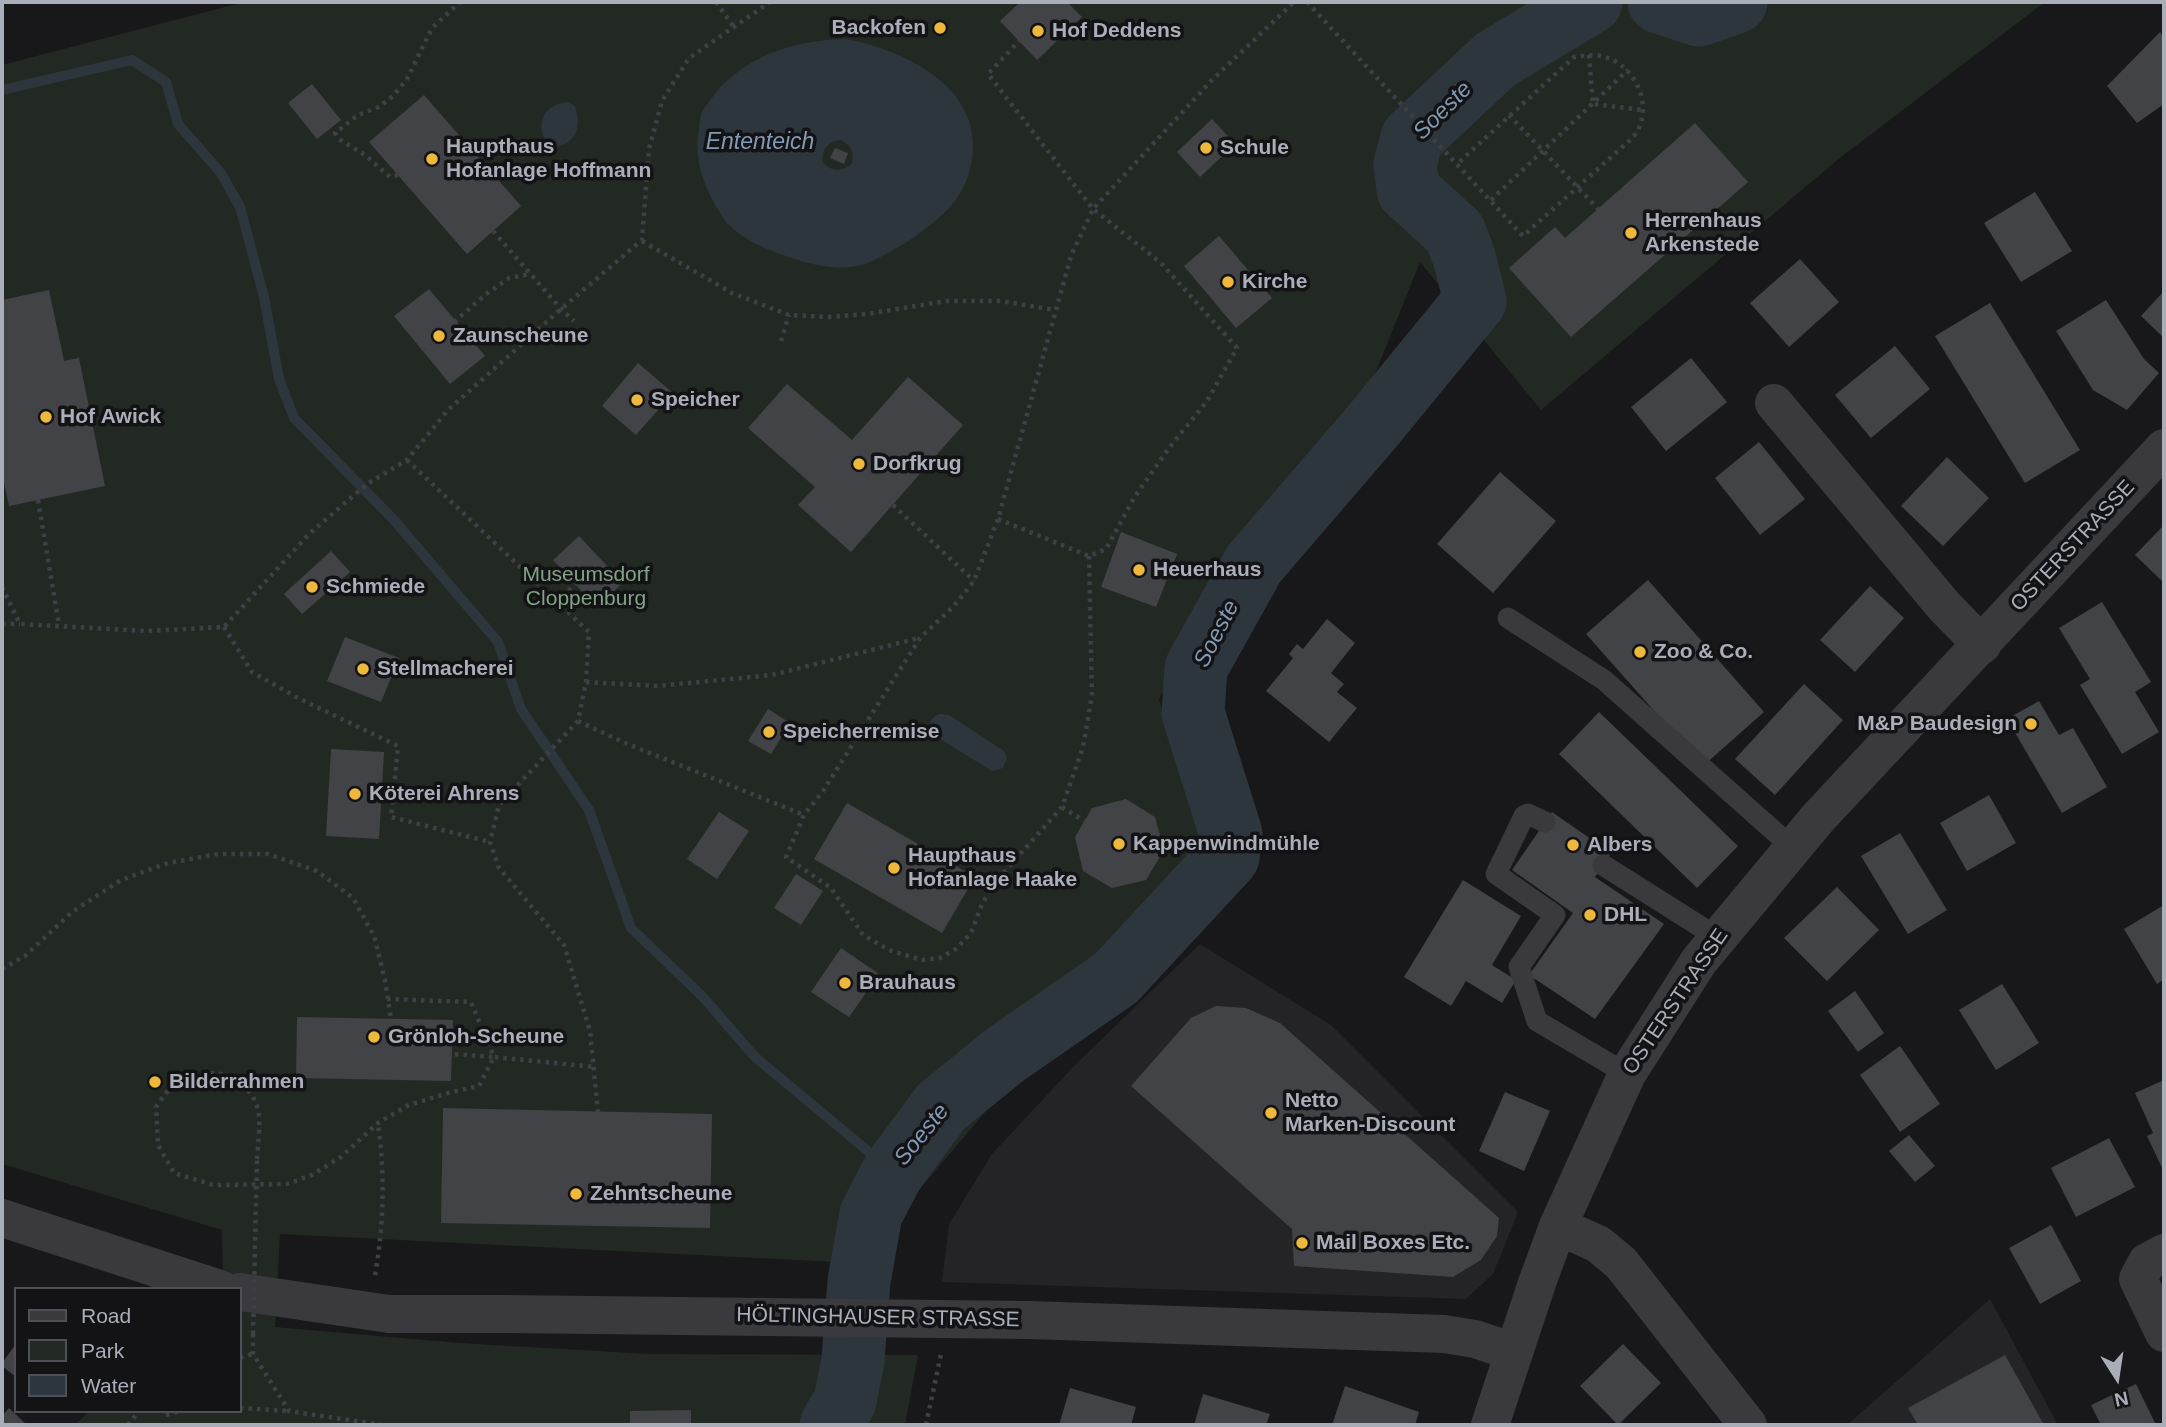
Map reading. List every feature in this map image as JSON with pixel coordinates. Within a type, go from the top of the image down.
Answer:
[{"type":"street","points":[[1774,403],[1944,606],[1982,645]]},
{"type":"street","name":"OSTERSTRASSE","points":[[1490,1425],[1558,1226],[1627,1074],[1699,961],[1793,848],[2164,448]]},
{"type":"street","name":"HÖLTINGHAUSER STRASSE","points":[[2,1218],[241,1280],[389,1314],[942,1319],[1444,1334],[1475,1339],[1514,1352]]},
{"type":"street","points":[[1558,1226],[1598,1244],[1621,1263],[1748,1425]]},
{"type":"street","points":[[2164,1253],[2147,1262],[2138,1279],[2164,1333]]},
{"type":"lane","points":[[1508,618],[1604,680],[1793,848]]},
{"type":"lane","points":[[1545,822],[1528,814],[1524,816],[1496,874],[1555,915],[1519,967],[1537,1021],[1627,1074]]},
{"type":"lane","points":[[1603,865],[1717,937]]},
{"type":"path","points":[[398,175],[390,177],[365,155],[339,139],[335,133],[358,115],[379,107],[393,96],[407,79],[432,28],[460,2]]},
{"type":"path","points":[[716,2],[734,27]]},
{"type":"path","points":[[2,624],[147,631],[224,627],[309,534],[367,484],[407,460],[448,410],[642,240],[649,149],[662,101],[689,58],[771,2]]},
{"type":"path","points":[[1089,556],[1091,695],[1083,747],[1062,807],[998,879],[982,904],[971,933],[956,949],[940,958],[922,960],[889,950],[863,935],[831,888],[786,857],[804,815],[823,791],[920,638],[953,607],[974,581],[998,519],[1071,256],[1093,209],[1212,79],[1294,2]]},
{"type":"path","points":[[1307,2],[1523,236],[1639,130],[1643,110],[1641,93],[1628,70],[1606,57],[1574,57],[1457,164]]},
{"type":"path","points":[[998,519],[1089,556],[1106,550],[1135,498],[1169,448],[1207,401],[1237,348],[1161,262],[1093,209],[988,74],[1019,41]]},
{"type":"path","points":[[1589,55],[1593,104]]},
{"type":"path","points":[[1491,200],[1628,70]]},
{"type":"path","points":[[1593,104],[1643,110]]},
{"type":"path","points":[[1509,115],[1598,209]]},
{"type":"path","points":[[493,231],[574,321]]},
{"type":"path","points":[[642,240],[732,293],[789,315],[828,317],[867,314],[946,300],[1001,301],[1055,310]]},
{"type":"path","points":[[422,350],[485,295],[509,278],[530,274]]},
{"type":"path","points":[[781,341],[789,315]]},
{"type":"path","points":[[407,460],[589,632],[586,682],[578,722],[499,805],[490,842],[499,868],[564,945],[590,1031],[598,1112]]},
{"type":"path","points":[[38,500],[59,625]]},
{"type":"path","points":[[893,505],[974,581]]},
{"type":"path","points":[[557,603],[575,584]]},
{"type":"path","points":[[2,587],[20,624]]},
{"type":"path","points":[[224,627],[252,672],[298,698],[398,746],[391,817],[490,842]]},
{"type":"path","points":[[586,682],[657,686],[772,675],[920,638]]},
{"type":"path","points":[[578,722],[804,815]]},
{"type":"path","points":[[1062,807],[1084,821]]},
{"type":"path","points":[[2,969],[25,956],[72,912],[121,880],[168,863],[218,854],[268,854],[317,871],[353,898],[373,936],[391,1019]]},
{"type":"path","points":[[387,999],[471,1002],[494,1057]]},
{"type":"path","points":[[452,1054],[594,1067]]},
{"type":"path","points":[[289,1411],[253,1354],[253,1334],[257,1159],[258,1110],[246,1088],[226,1074],[201,1072],[176,1083],[156,1107],[158,1146],[174,1173],[213,1185],[287,1184],[312,1175],[341,1157],[378,1124],[409,1105],[479,1086],[494,1057]]},
{"type":"path","points":[[373,1283],[380,1248],[383,1169],[378,1124]]},
{"type":"path","points":[[926,1425],[941,1355],[942,1319]]},
{"type":"path","points":[[242,1357],[253,1354]]},
{"type":"path","points":[[242,1408],[289,1411],[382,1425]]},
{"type":"path","points":[[166,1415],[173,1413]]},
{"type":"shaded area","points":[[1200,944],[1331,1025],[1518,1212],[1493,1274],[1466,1299],[942,1282],[949,1224],[992,1154],[1073,1067]]},
{"type":"shaded area","points":[[1990,1299],[2058,1425],[1847,1425]]},
{"type":"green space","name":"Museumsdorf Cloppenburg","points":[[244,2],[2045,2],[1841,157],[1541,410],[1420,262],[1363,404],[1253,533],[1159,699],[1207,851],[857,1263],[280,1234],[275,1327],[460,1343],[649,1354],[918,1355],[905,1425],[75,1425],[87,1413],[242,1413],[242,1287],[223,1287],[222,1230],[2,1164],[2,65]]},
{"type":"water","name":"Ententeich","points":[[846,39],[867,44],[909,60],[929,72],[947,86],[961,103],[970,123],[973,145],[968,176],[956,200],[947,210],[926,229],[902,245],[853,267],[806,262],[765,248],[742,236],[727,223],[717,208],[703,179],[699,159],[701,114],[724,84],[754,61],[771,53],[827,40]],"holes":[[[841,140],[853,156],[852,164],[837,170],[823,163],[824,150],[829,144]]]},
{"type":"water","points":[[567,102],[575,106],[577,130],[563,145],[554,146],[547,141],[542,124],[545,114],[553,106]]},
{"type":"water","points":[[940,714],[949,715],[1004,751],[1007,758],[1003,768],[992,771],[932,734],[930,722]]},
{"type":"building","name":"Hof Deddens","points":[[1020,2],[1067,2],[1082,17],[1037,60],[1000,21]]},
{"type":"building","points":[[2160,32],[2164,38],[2164,104],[2137,123],[2107,86]]},
{"type":"building","points":[[312,84],[341,120],[317,139],[288,103]]},
{"type":"building","name":"Haupthaus Hofanlage Hoffmann","points":[[424,95],[521,206],[467,254],[369,142]]},
{"type":"building","name":"Schule","points":[[1212,119],[1235,144],[1200,177],[1177,152]]},
{"type":"building","name":"Herrenhaus Arkenstede","points":[[1695,123],[1748,182],[1571,337],[1509,268],[1555,227],[1565,238]]},
{"type":"building","points":[[835,148],[848,153],[844,164],[830,158]]},
{"type":"building","points":[[2035,192],[2072,251],[2021,282],[1984,223]]},
{"type":"building","name":"Kirche","points":[[1219,236],[1272,298],[1236,328],[1184,266]]},
{"type":"building","points":[[1800,259],[1839,302],[1789,347],[1750,303]]},
{"type":"building","name":"Zaunscheune","points":[[429,289],[485,356],[450,384],[394,316]]},
{"type":"building","name":"Hof Awick","points":[[49,290],[64,361],[79,358],[105,486],[9,506],[2,473],[2,300]]},
{"type":"building","points":[[2164,291],[2164,338],[2141,316]]},
{"type":"building","points":[[2106,300],[2144,359],[2159,373],[2127,410],[2093,390],[2056,331]]},
{"type":"building","points":[[1990,303],[2080,450],[2025,483],[1935,336]]},
{"type":"building","points":[[1895,346],[1930,389],[1871,438],[1835,395]]},
{"type":"building","points":[[1691,358],[1727,402],[1666,451],[1631,407]]},
{"type":"building","name":"Speicher","points":[[638,363],[673,393],[636,435],[602,406]]},
{"type":"building","name":"Dorfkrug","points":[[908,377],[963,425],[851,552],[798,505],[815,487],[748,428],[787,384],[852,440]]},
{"type":"building","points":[[1759,442],[1805,499],[1760,535],[1715,478]]},
{"type":"building","points":[[1947,457],[1989,498],[1943,546],[1901,506]]},
{"type":"building","points":[[1500,472],[1556,521],[1493,593],[1437,544]]},
{"type":"building","points":[[2164,525],[2164,583],[2135,555]]},
{"type":"building","name":"Heuerhaus","points":[[1121,532],[1177,554],[1156,607],[1101,587]]},
{"type":"building","points":[[579,536],[623,583],[596,607],[553,560]]},
{"type":"building","name":"Schmiede","points":[[331,551],[350,572],[302,614],[284,594]]},
{"type":"building","points":[[1648,580],[1764,712],[1703,766],[1586,634]]},
{"type":"building","points":[[1870,586],[1904,618],[1855,672],[1820,640]]},
{"type":"building","points":[[2102,602],[2151,682],[2135,692],[2159,732],[2122,754],[2080,685],[2090,679],[2059,628]]},
{"type":"building","points":[[1327,619],[1355,643],[1331,673],[1344,684],[1337,692],[1357,708],[1329,742],[1266,691],[1293,658],[1289,654],[1297,644],[1303,649]]},
{"type":"building","name":"Stellmacherei","points":[[345,637],[399,658],[381,702],[327,681]]},
{"type":"building","points":[[1804,684],[1843,720],[1775,795],[1735,759]]},
{"type":"building","points":[[2039,701],[2059,735],[2073,728],[2107,787],[2062,813],[2007,719]]},
{"type":"building","name":"Speicherremise","points":[[768,709],[790,723],[771,754],[748,741]]},
{"type":"building","points":[[1599,712],[1738,846],[1697,888],[1559,754]]},
{"type":"building","name":"Köterei Ahrens","points":[[331,749],[384,752],[379,839],[326,836]]},
{"type":"building","points":[[1989,795],[2016,843],[1967,871],[1940,823]]},
{"type":"building","name":"Kappenwindmühle","points":[[1126,799],[1155,817],[1164,850],[1146,880],[1112,888],[1083,871],[1075,837],[1092,808]]},
{"type":"building","name":"Haupthaus Hofanlage Haake","points":[[847,803],[975,877],[942,933],[814,859]]},
{"type":"building","points":[[719,812],[749,831],[717,879],[687,859]]},
{"type":"building","points":[[1552,812],[1611,853],[1595,877],[1664,924],[1595,1019],[1529,975],[1573,913],[1512,870]]},
{"type":"building","points":[[1900,833],[1947,910],[1908,934],[1861,856]]},
{"type":"building","points":[[796,874],[823,891],[801,925],[774,908]]},
{"type":"building","points":[[1463,880],[1521,916],[1492,965],[1516,980],[1502,1003],[1466,981],[1451,1006],[1404,977]]},
{"type":"building","points":[[1837,887],[1879,930],[1827,981],[1784,938]]},
{"type":"building","points":[[2164,905],[2164,979],[2157,984],[2124,929]]},
{"type":"building","name":"Brauhaus","points":[[841,948],[879,974],[849,1017],[811,992]]},
{"type":"building","points":[[2002,984],[2039,1043],[1996,1070],[1959,1010]]},
{"type":"building","points":[[1855,991],[1884,1033],[1858,1052],[1828,1011]]},
{"type":"building","name":"Netto Marken-Discount","points":[[1216,1006],[1246,1008],[1280,1023],[1499,1218],[1497,1236],[1481,1260],[1453,1277],[1294,1266],[1292,1229],[1131,1086],[1191,1018]]},
{"type":"building","name":"Grönloh-Scheune","points":[[297,1017],[453,1020],[451,1081],[296,1078]]},
{"type":"building","points":[[1900,1046],[1940,1104],[1900,1132],[1860,1075]]},
{"type":"building","points":[[2164,1080],[2164,1172],[2147,1136],[2153,1133],[2135,1093]]},
{"type":"building","points":[[1505,1092],[1550,1111],[1524,1171],[1479,1151]]},
{"type":"building","name":"Zehntscheune","points":[[443,1108],[712,1114],[710,1228],[441,1223]]},
{"type":"building","points":[[1909,1135],[1935,1166],[1915,1182],[1889,1151]]},
{"type":"building","points":[[2109,1138],[2135,1187],[2076,1217],[2051,1168]]},
{"type":"building","points":[[2051,1225],[2081,1281],[2040,1304],[2009,1248]]},
{"type":"building","points":[[1623,1344],[1661,1383],[1618,1425],[1580,1386]]},
{"type":"building","points":[[14,1347],[14,1375],[2,1363]]},
{"type":"building","points":[[2005,1355],[2044,1425],[1918,1425],[1908,1408]]},
{"type":"building","points":[[2136,1384],[2156,1425],[2101,1425],[2091,1405]]},
{"type":"building","points":[[1345,1386],[1419,1412],[1415,1425],[1332,1425]]},
{"type":"building","points":[[1070,1388],[1136,1407],[1131,1425],[1059,1425]]},
{"type":"building","points":[[1203,1394],[1270,1414],[1266,1425],[1194,1425]]},
{"type":"building","points":[[9,1408],[27,1425],[2,1425],[2,1416]]},
{"type":"building","points":[[691,1410],[691,1425],[630,1425],[630,1411]]},
{"type":"waterway","name":"Soeste","points":[[831,1425],[845,1401],[853,1360],[859,1281],[871,1214],[893,1172],[941,1107],[1005,1055],[1116,978],[1228,857],[1231,834],[1193,713],[1196,668],[1254,564],[1475,301],[1455,233],[1408,190],[1405,164],[1412,138],[1495,60],[1591,2]]},
{"type":"waterway","name":"Soeste","points":[[1659,2],[1699,15],[1736,2]]},
{"type":"waterway","points":[[2,90],[132,60],[166,82],[178,124],[221,173],[240,207],[264,297],[279,379],[294,418],[394,520],[498,642],[521,709],[589,810],[631,928],[702,996],[755,1057],[893,1172]]},
{"type":"place","name":"Backofen","points":[[940,28]]},
{"type":"place","name":"Hof Deddens","points":[[1038,31]]},
{"type":"place","name":"Schule","points":[[1206,148]]},
{"type":"place","name":"Haupthaus Hofanlage Hoffmann","points":[[432,159]]},
{"type":"place","name":"Herrenhaus Arkenstede","points":[[1631,233]]},
{"type":"place","name":"Kirche","points":[[1228,282]]},
{"type":"place","name":"Zaunscheune","points":[[439,336]]},
{"type":"place","name":"Speicher","points":[[637,400]]},
{"type":"place","name":"Hof Awick","points":[[46,417]]},
{"type":"place","name":"Dorfkrug","points":[[859,464]]},
{"type":"place","name":"Heuerhaus","points":[[1139,570]]},
{"type":"place","name":"Schmiede","points":[[312,587]]},
{"type":"place","name":"Zoo & Co.","points":[[1640,652]]},
{"type":"place","name":"Stellmacherei","points":[[363,669]]},
{"type":"place","name":"M&P Baudesign","points":[[2031,724]]},
{"type":"place","name":"Speicherremise","points":[[769,732]]},
{"type":"place","name":"Köterei Ahrens","points":[[355,794]]},
{"type":"place","name":"Kappenwindmühle","points":[[1119,844]]},
{"type":"place","name":"Albers","points":[[1573,845]]},
{"type":"place","name":"Haupthaus Hofanlage Haake","points":[[894,868]]},
{"type":"place","name":"DHL","points":[[1590,915]]},
{"type":"place","name":"Brauhaus","points":[[845,983]]},
{"type":"place","name":"Grönloh-Scheune","points":[[374,1037]]},
{"type":"place","name":"Bilderrahmen","points":[[155,1082]]},
{"type":"place","name":"Netto Marken-Discount","points":[[1271,1113]]},
{"type":"place","name":"Zehntscheune","points":[[576,1194]]},
{"type":"place","name":"Mail Boxes Etc.","points":[[1302,1243]]}]
